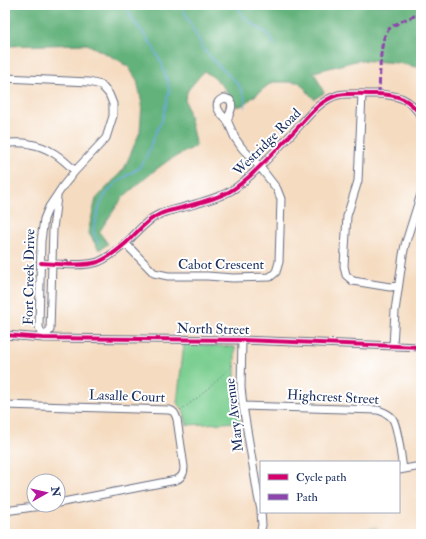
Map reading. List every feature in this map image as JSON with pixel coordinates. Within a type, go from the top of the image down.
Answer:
[{"type":"street","name":"Fort Creek Drive","points":[[5,78],[89,82],[101,85],[109,94],[113,104],[113,116],[106,138],[63,186],[44,219],[42,236],[39,328],[43,338],[50,330],[54,222],[58,195]]},
{"type":"street","points":[[362,94],[358,181],[347,216],[344,266],[346,275],[353,281],[390,287],[398,286]]},
{"type":"street","name":"Westridge Road","points":[[41,263],[88,265],[99,262],[108,257],[151,219],[158,215],[226,194],[242,183],[260,167],[316,107],[328,99],[339,95],[362,94],[379,94],[400,97],[415,107],[421,116]]},
{"type":"street","name":"Cabot Crescent","points":[[125,243],[154,273],[168,276],[270,278],[276,272],[279,262],[281,199],[277,188],[235,138],[227,120]]},
{"type":"street","points":[[5,142],[29,143],[44,147],[55,153],[75,171]]},
{"type":"street","points":[[393,346],[394,311],[405,245],[421,194]]},
{"type":"street","name":"North Street","points":[[5,335],[43,338],[242,340],[421,347]]},
{"type":"street","name":"Mary Avenue","points":[[242,340],[241,387],[243,406],[259,496]]},
{"type":"street","name":"Lasalle Court","points":[[5,405],[169,410],[173,411],[175,414],[177,418],[184,467],[183,475],[180,478],[168,482],[66,501]]},
{"type":"street","name":"Highcrest Street","points":[[243,406],[378,410],[384,412],[389,414],[395,423],[400,461]]},
{"type":"street","points":[[401,469],[421,466]]},
{"type":"street","points":[[5,511],[26,508]]},
{"type":"street","name":"Mary Avenue","points":[[260,534],[262,525],[261,513]]},
{"type":"path","points":[[175,414],[187,406],[218,379],[242,354]]},
{"type":"shaded area","points":[[377,526],[379,534],[330,534]]},
{"type":"green space","points":[[5,5],[421,5],[421,68],[398,63],[359,60],[314,72],[324,93],[314,99],[299,82],[272,82],[243,105],[237,107],[216,79],[204,71],[188,90],[185,99],[196,146],[169,160],[123,197],[99,232],[108,244],[99,250],[88,232],[96,199],[124,169],[140,132],[142,104],[137,80],[127,65],[124,65],[122,62],[87,44],[5,46]]},
{"type":"green space","points":[[184,344],[235,347],[235,387],[240,422],[187,425],[183,409],[177,403]]},
{"type":"waterway","points":[[98,243],[93,231],[100,205],[112,187],[139,168],[147,155],[162,121],[169,92],[168,83],[162,64],[152,45],[130,16],[128,8],[124,5]]},
{"type":"waterway","points":[[181,5],[202,48],[237,83],[242,91],[245,98],[245,108]]},
{"type":"waterway","points":[[237,5],[243,16],[267,33],[274,45]]},
{"type":"marked path","points":[[379,94],[381,51],[385,35],[388,30],[403,20],[421,13]]},
{"type":"cycle path","points":[[41,263],[78,265],[98,262],[120,248],[146,223],[160,214],[214,198],[232,190],[257,169],[317,107],[332,97],[352,94],[391,95],[407,101],[421,116]]},
{"type":"cycle path","points":[[5,335],[43,338],[242,340],[421,347]]}]
